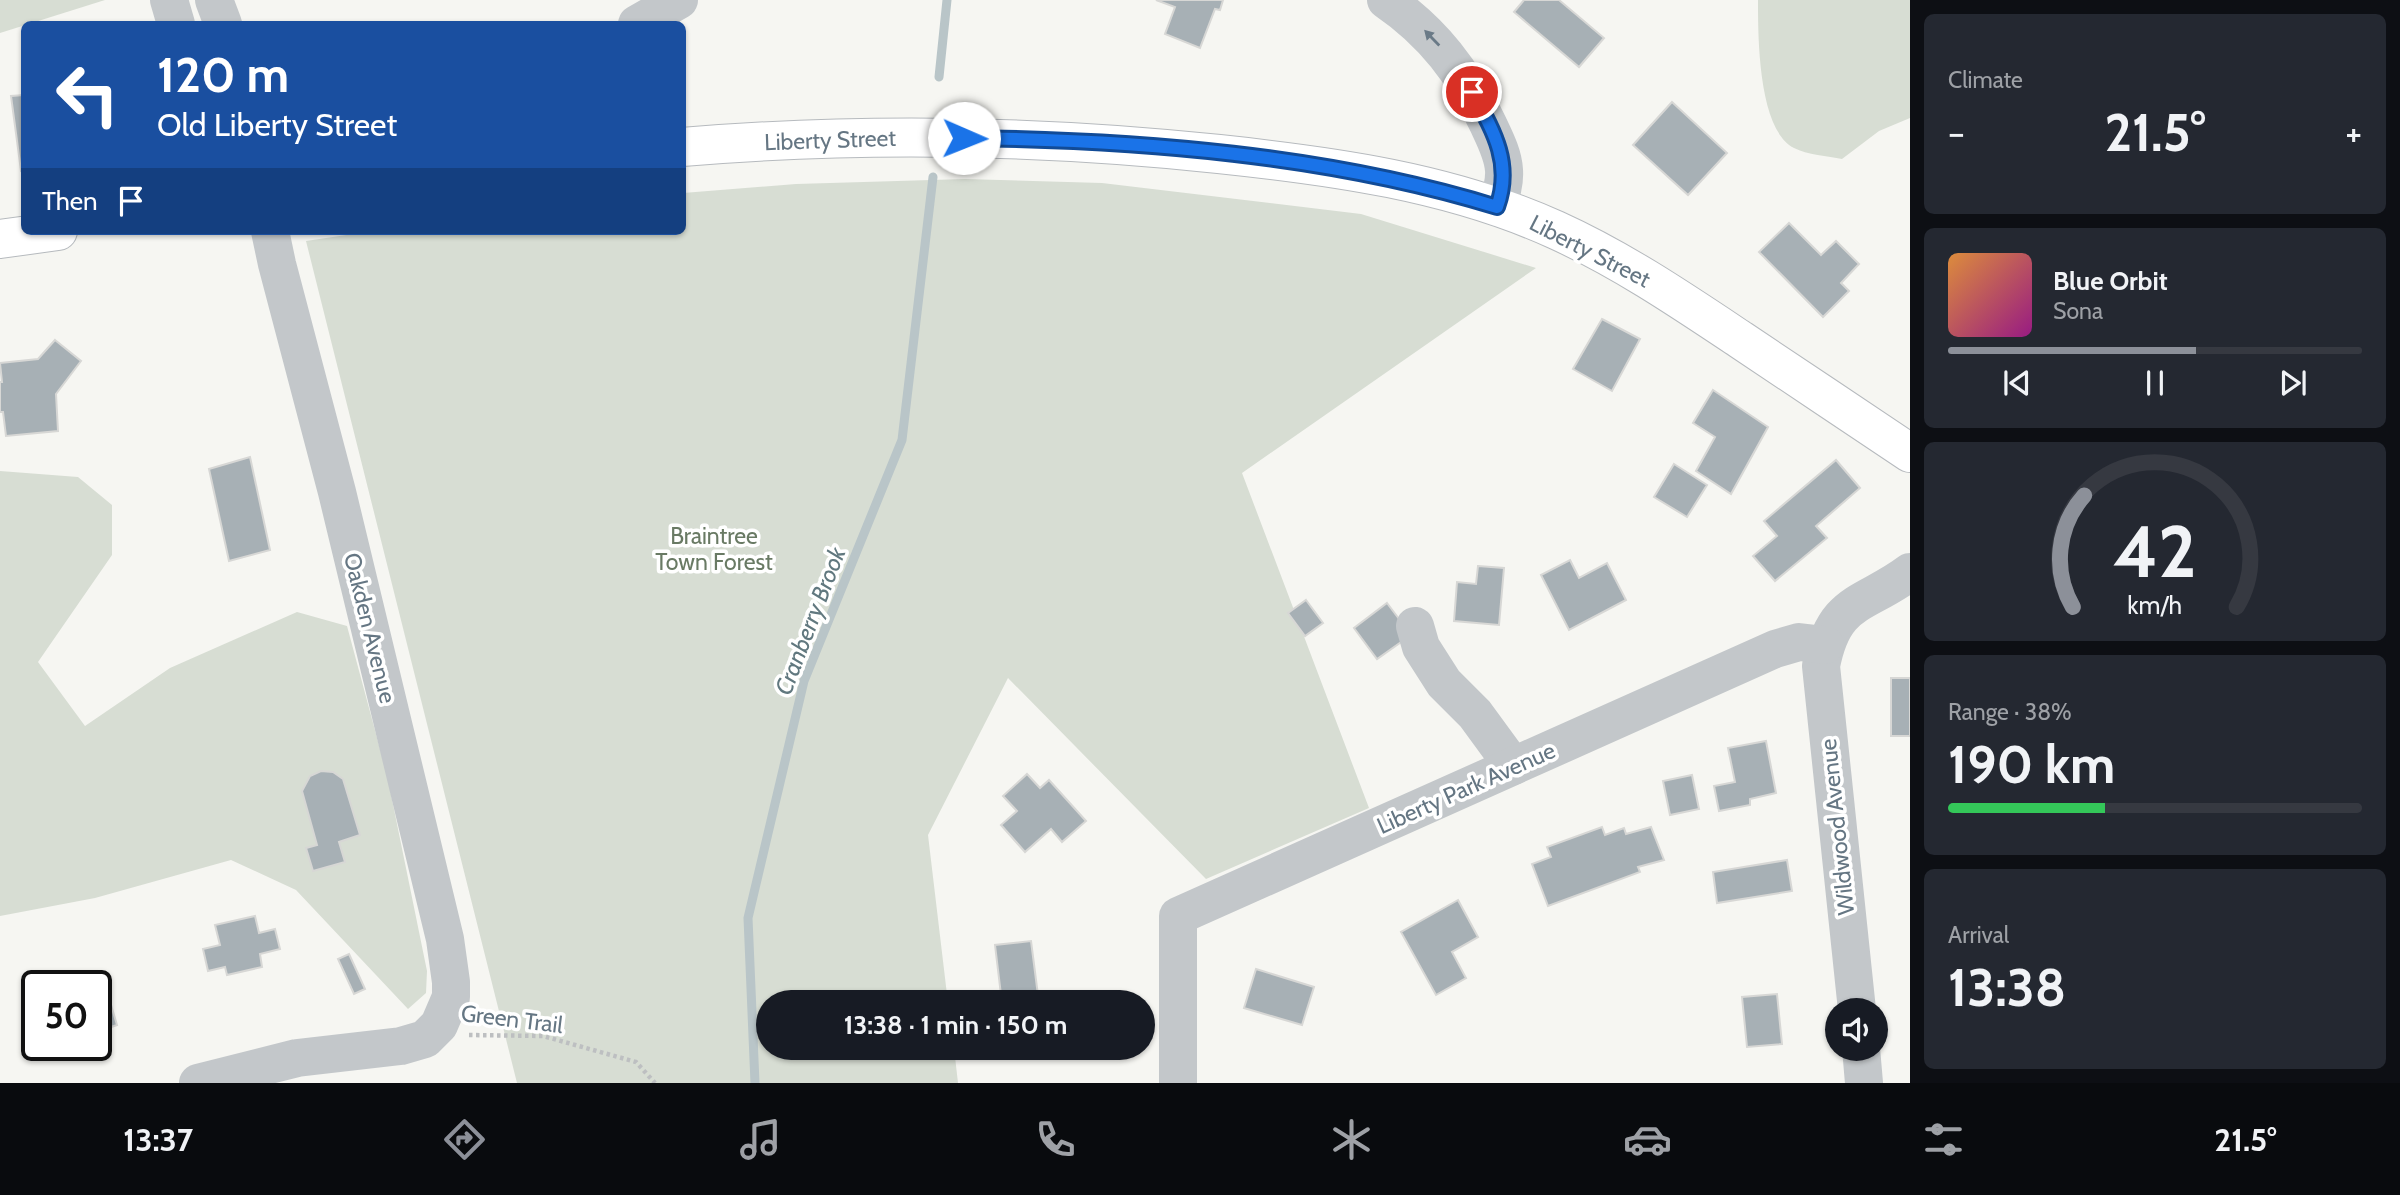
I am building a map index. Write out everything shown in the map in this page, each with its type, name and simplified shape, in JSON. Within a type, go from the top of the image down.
[{"type":"main road","name":"Liberty Street","points":[[686,147],[878,137],[1103,143],[1327,167],[1395,180],[1497,207],[1583,243],[1662,287],[1910,453]]},
{"type":"main road","points":[[0,239],[29,235]]},
{"type":"street","points":[[169,0],[175,21]]},
{"type":"street","points":[[214,0],[222,21]]},
{"type":"street","points":[[641,21],[679,0]]},
{"type":"street","points":[[1386,0],[1428,34],[1447,54],[1479,106],[1496,140],[1504,168],[1504,182],[1497,207]]},
{"type":"street","name":"Oakden Avenue","points":[[271,235],[337,492],[445,939],[451,997],[439,1025]]},
{"type":"street","points":[[1825,645],[1837,623],[1854,605],[1903,578]]},
{"type":"street","points":[[1415,626],[1421,648],[1444,683],[1475,713],[1513,766]]},
{"type":"street","name":"Liberty Park Avenue","points":[[1178,1083],[1178,916],[1775,649],[1798,642],[1825,645]]},
{"type":"street","name":"Wildwood Avenue","points":[[1825,645],[1821,680],[1856,998]]},
{"type":"street","points":[[198,1083],[297,1058],[413,1043],[434,1033],[439,1025]]},
{"type":"street","points":[[1862,1061],[1864,1083]]},
{"type":"path","name":"Green Trail","points":[[439,1025],[476,1037],[543,1036],[636,1062],[654,1083]]},
{"type":"green space","points":[[0,0],[105,0],[38,21],[21,21],[21,26],[0,33]]},
{"type":"green space","points":[[1758,0],[1910,0],[1910,118],[1879,131],[1842,159],[1794,148],[1782,138],[1767,103],[1760,58]]},
{"type":"green space","name":"Braintree Town Forest","points":[[965,179],[1102,183],[1361,214],[1536,268],[1242,473],[1369,808],[1206,879],[1008,678],[928,835],[946,990],[756,990],[756,1060],[955,1060],[958,1083],[517,1083],[306,241],[346,235],[686,235],[686,193],[796,184]]},
{"type":"green space","points":[[0,471],[78,477],[112,505],[112,555],[38,662],[85,726],[170,668],[297,612],[347,626],[387,775],[427,971],[426,993],[408,1009],[296,890],[231,860],[95,898],[0,916]]},
{"type":"building","points":[[1156,0],[1223,0],[1220,10],[1215,9],[1200,48],[1165,34],[1175,7]]},
{"type":"building","points":[[1524,0],[1559,0],[1604,38],[1579,67],[1514,12]]},
{"type":"building","points":[[21,95],[21,171],[11,96]]},
{"type":"building","points":[[1672,102],[1727,153],[1688,195],[1633,145]]},
{"type":"building","points":[[1789,223],[1821,255],[1836,241],[1859,264],[1841,283],[1849,291],[1823,317],[1759,252]]},
{"type":"building","points":[[1602,319],[1640,339],[1612,391],[1573,369]]},
{"type":"building","points":[[55,340],[81,361],[56,394],[58,431],[6,436],[3,412],[0,412],[0,363],[38,359]]},
{"type":"building","points":[[1713,390],[1768,427],[1731,494],[1696,471],[1715,437],[1693,423]]},
{"type":"building","points":[[250,457],[270,550],[229,561],[209,469]]},
{"type":"building","points":[[1836,460],[1860,488],[1816,526],[1827,538],[1775,581],[1753,556],[1777,536],[1764,521]]},
{"type":"building","points":[[1674,464],[1707,485],[1687,517],[1654,497]]},
{"type":"building","points":[[1570,560],[1579,578],[1607,563],[1626,600],[1569,630],[1541,575]]},
{"type":"building","points":[[1478,566],[1504,568],[1499,625],[1454,621],[1457,582],[1476,584]]},
{"type":"building","points":[[1306,600],[1323,623],[1305,636],[1288,613]]},
{"type":"building","points":[[1387,603],[1411,635],[1377,659],[1354,628]]},
{"type":"building","points":[[1891,678],[1910,678],[1910,736],[1891,736]]},
{"type":"building","points":[[1766,741],[1776,793],[1750,799],[1750,805],[1719,811],[1714,786],[1735,782],[1728,748]]},
{"type":"building","points":[[321,771],[333,772],[343,779],[360,835],[339,842],[345,862],[313,871],[306,848],[317,845],[302,791],[310,776]]},
{"type":"building","points":[[1027,774],[1040,788],[1049,780],[1086,821],[1062,842],[1051,829],[1025,852],[1001,825],[1017,811],[1003,796]]},
{"type":"building","points":[[1692,775],[1699,809],[1670,815],[1663,781]]},
{"type":"building","points":[[1602,827],[1605,835],[1624,828],[1626,834],[1651,827],[1664,860],[1638,867],[1640,872],[1548,906],[1532,864],[1551,857],[1547,847]]},
{"type":"building","points":[[1787,860],[1792,891],[1717,903],[1713,872]]},
{"type":"building","points":[[1458,900],[1478,937],[1452,952],[1466,978],[1436,995],[1401,932]]},
{"type":"building","points":[[255,916],[259,933],[275,929],[280,949],[260,954],[262,967],[227,975],[225,967],[208,971],[203,949],[220,945],[215,925]]},
{"type":"building","points":[[1031,941],[1037,990],[1000,990],[995,945]]},
{"type":"building","points":[[349,954],[365,989],[354,994],[338,959]]},
{"type":"building","points":[[1256,969],[1314,987],[1302,1025],[1244,1008]]},
{"type":"building","points":[[1777,994],[1782,1044],[1747,1047],[1742,997]]},
{"type":"building","points":[[112,1008],[117,1025],[112,1027]]},
{"type":"waterway","name":"Cranberry Brook","points":[[939,77],[947,0]]},
{"type":"waterway","name":"Cranberry Brook","points":[[755,1083],[748,918],[804,681],[902,440],[933,177]]},
{"type":"route","points":[[964,138],[1115,144],[1293,162],[1395,180],[1497,207],[1504,182],[1502,155],[1472,92]]}]
